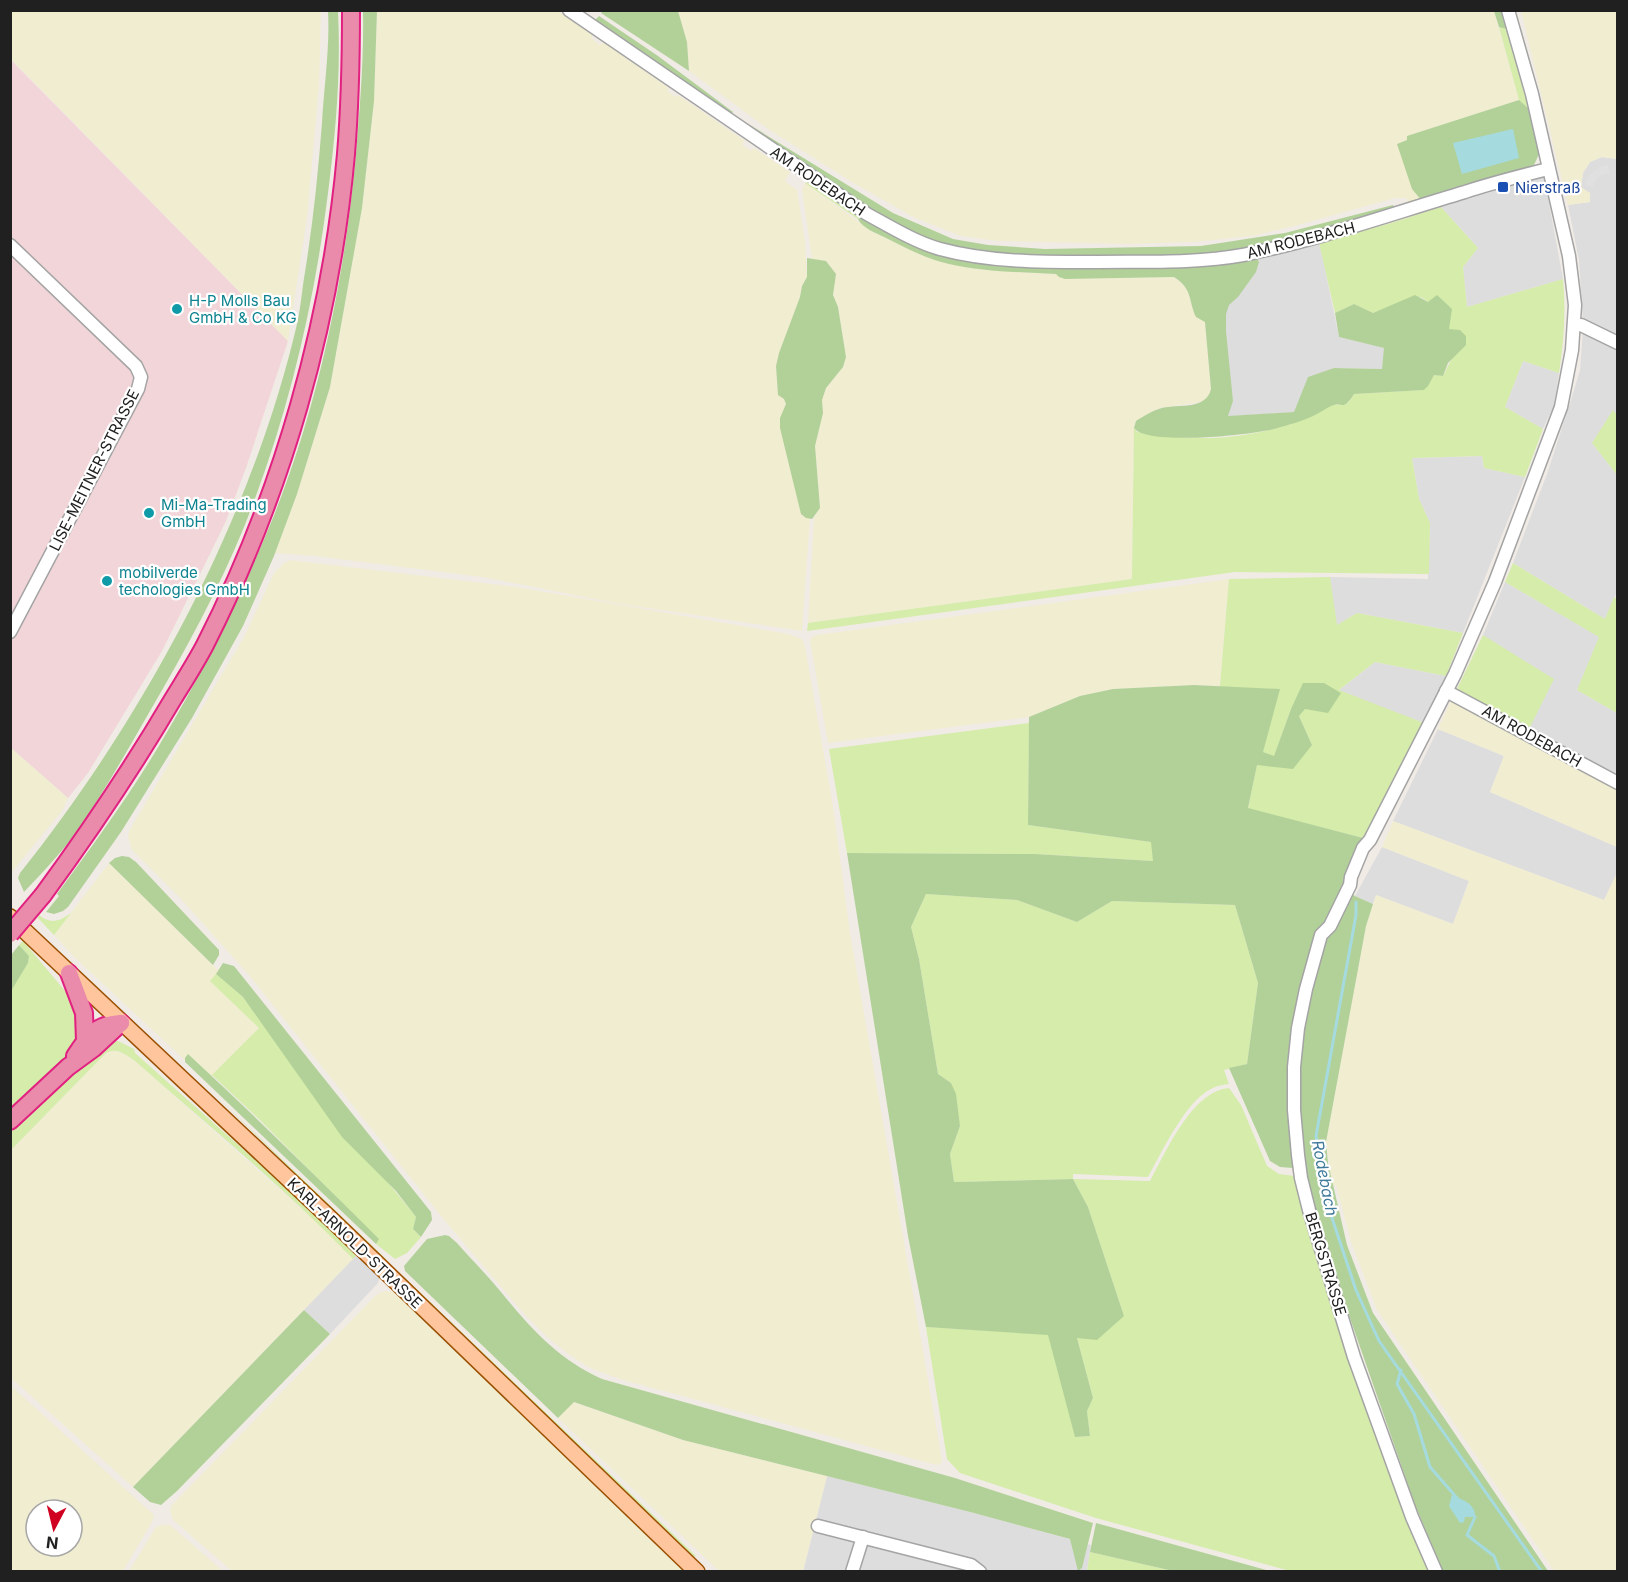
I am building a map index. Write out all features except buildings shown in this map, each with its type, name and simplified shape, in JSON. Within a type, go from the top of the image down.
[{"type":"highway","points":[[10,934],[43,895],[110,801],[146,746],[204,647],[252,540],[273,484],[299,401],[319,324],[335,239],[346,155],[351,78],[351,10]]},
{"type":"highway","points":[[69,973],[84,1013],[85,1041]]},
{"type":"highway","points":[[68,1067],[85,1041],[100,1026],[121,1023]]},
{"type":"highway","points":[[10,1121],[68,1067],[94,1048],[121,1023]]},
{"type":"main road","name":"KARL-ARNOLD-STRASSE","points":[[10,917],[333,1221],[697,1572]]},
{"type":"street","name":"AM RODEBACH","points":[[569,10],[867,214],[938,249],[958,253],[1024,261],[1061,262],[1178,261],[1241,255],[1310,239],[1548,169]]},
{"type":"street","points":[[1446,691],[1495,582],[1561,407],[1572,350],[1575,305],[1569,256],[1532,94],[1508,10]]},
{"type":"street","name":"LISE-MEITNER-STRASSE","points":[[10,245],[135,366],[141,376],[138,389],[10,632]]},
{"type":"street","points":[[1574,325],[1581,325],[1617,342]]},
{"type":"street","name":"AM RODEBACH","points":[[1446,691],[1617,783]]},
{"type":"street","name":"BERGSTRASSE","points":[[1436,1572],[1412,1517],[1354,1357],[1309,1210],[1298,1155],[1294,1067],[1298,1028],[1321,935],[1330,926],[1350,885],[1363,848],[1371,840],[1446,691]]},
{"type":"street","points":[[818,1526],[970,1565],[980,1572]]},
{"type":"street","points":[[852,1572],[863,1537]]},
{"type":"shaded area","points":[[10,11],[321,11],[319,86],[307,218],[288,341],[11,59]]},
{"type":"shaded area","points":[[377,11],[558,11],[593,35],[591,38],[600,45],[603,42],[669,88],[667,91],[676,97],[678,95],[745,141],[742,144],[751,151],[754,148],[790,172],[785,181],[797,190],[805,241],[807,277],[776,366],[778,395],[784,399],[786,404],[784,411],[806,518],[810,518],[802,631],[620,604],[482,577],[275,553],[297,494],[330,387],[362,208],[374,101]]},
{"type":"shaded area","points":[[678,11],[1494,11],[1519,100],[1408,136],[1422,201],[1409,204],[1406,198],[1395,198],[1252,236],[1193,242],[1126,244],[998,241],[961,236],[915,218],[855,184],[768,129],[689,71],[687,42]]},
{"type":"shaded area","points":[[1521,11],[1617,11],[1617,159],[1602,157],[1590,162],[1583,173],[1581,187],[1590,193],[1590,202],[1568,205]]},
{"type":"shaded area","points":[[10,59],[288,341],[226,521],[162,651],[88,773],[68,798],[11,748]]},
{"type":"shaded area","points":[[1602,157],[1617,159],[1617,340],[1583,323],[1579,260],[1568,205],[1590,202],[1581,187],[1583,173],[1590,162]]},
{"type":"shaded area","points":[[1608,165],[1610,173],[1596,179],[1593,187],[1585,185],[1589,175],[1602,166]]},
{"type":"shaded area","points":[[1544,176],[1563,279],[1467,307],[1463,267],[1478,248],[1441,207]]},
{"type":"shaded area","points":[[805,183],[873,232],[922,255],[1018,272],[1056,274],[1065,279],[1174,277],[1187,288],[1194,313],[1205,322],[1211,389],[1209,397],[1202,402],[1160,408],[1136,421],[1134,428],[1132,579],[808,623],[814,517],[820,508],[815,446],[826,388],[843,367],[846,357],[838,307],[833,295],[836,274],[826,261],[812,259],[802,190]]},
{"type":"shaded area","points":[[1319,240],[1339,337],[1385,348],[1382,369],[1334,368],[1295,412],[1220,417],[1218,303],[1229,293],[1242,291],[1239,259]]},
{"type":"shaded area","points":[[1583,329],[1617,347],[1617,415],[1613,411],[1592,443],[1617,475],[1617,595],[1605,619],[1513,563],[1547,474],[1580,370]]},
{"type":"shaded area","points":[[1523,361],[1559,373],[1554,405],[1543,429],[1505,407]]},
{"type":"shaded area","points":[[1482,456],[1484,468],[1525,477],[1463,633],[1357,613],[1336,626],[1330,577],[1428,579],[1430,523],[1419,499],[1412,458]]},
{"type":"shaded area","points":[[290,560],[517,587],[788,634],[802,639],[833,806],[850,933],[941,1463],[932,1464],[623,1380],[590,1368],[571,1356],[525,1315],[445,1221],[248,974],[181,899],[132,850],[128,837],[129,831],[244,637],[274,573]]},
{"type":"shaded area","points":[[1229,579],[1220,686],[1113,689],[1080,696],[1029,717],[828,743],[810,641],[812,637]]},
{"type":"shaded area","points":[[1505,582],[1600,637],[1577,690],[1617,713],[1617,779],[1528,731],[1483,635]]},
{"type":"shaded area","points":[[1375,662],[1446,676],[1424,723],[1338,691]]},
{"type":"shaded area","points":[[1453,697],[1617,785],[1617,847],[1490,792],[1504,756],[1438,729]]},
{"type":"shaded area","points":[[1438,729],[1504,756],[1490,792],[1617,847],[1617,873],[1604,900],[1393,821]]},
{"type":"shaded area","points":[[11,748],[68,798],[62,811],[11,873]]},
{"type":"shaded area","points":[[1393,821],[1604,900],[1617,873],[1617,1571],[1554,1571],[1377,1310],[1351,1242],[1336,1185],[1333,1186],[1326,1142],[1366,926],[1376,895],[1453,924],[1469,881],[1382,847]]},
{"type":"shaded area","points":[[1382,847],[1469,881],[1453,924],[1376,895],[1373,904],[1355,896]]},
{"type":"shaded area","points":[[109,863],[225,977],[259,1028],[207,1081],[73,956],[54,935]]},
{"type":"shaded area","points":[[112,1050],[123,1053],[135,1061],[322,1227],[353,1259],[133,1487],[11,1378],[11,1150],[106,1053]]},
{"type":"shaded area","points":[[358,1253],[380,1277],[378,1283],[330,1334],[304,1310]]},
{"type":"shaded area","points":[[389,1291],[395,1292],[685,1571],[232,1571],[173,1520],[171,1506],[375,1296]]},
{"type":"shaded area","points":[[10,1385],[154,1515],[123,1571],[11,1571]]},
{"type":"shaded area","points":[[573,1402],[683,1440],[827,1476],[803,1571],[719,1571],[558,1418]]},
{"type":"shaded area","points":[[827,1476],[1091,1545],[1087,1571],[803,1572]]},
{"type":"shaded area","points":[[170,1525],[223,1571],[129,1571],[156,1527]]},
{"type":"green space","points":[[604,10],[678,11],[687,42],[689,71],[601,13]]},
{"type":"green space","points":[[328,11],[338,11],[338,79],[333,147],[322,236],[297,363],[259,487],[234,551],[212,598],[124,756],[78,830],[24,892],[18,878],[20,873],[66,813],[150,682],[188,613],[222,542],[252,470],[277,397],[300,311],[319,161],[328,53]]},
{"type":"green space","points":[[363,11],[377,11],[374,101],[362,208],[330,387],[297,494],[274,556],[243,626],[192,718],[121,832],[68,907],[54,914],[46,912],[136,782],[192,688],[250,572],[291,470],[318,381],[345,245],[359,118]]},
{"type":"green space","points":[[1494,11],[1502,11],[1507,29],[1499,27]]},
{"type":"green space","points":[[1513,11],[1516,11],[1539,93],[1554,164],[1552,165]]},
{"type":"green space","points":[[599,16],[658,56],[733,112],[729,116],[594,21]]},
{"type":"green space","points":[[1499,27],[1507,29],[1528,108],[1519,100]]},
{"type":"green space","points":[[1519,100],[1528,108],[1539,154],[1534,165],[1422,201],[1412,189],[1397,144],[1407,140],[1407,136]]},
{"type":"green space","points":[[750,125],[893,213],[953,239],[988,245],[1045,249],[1201,246],[1285,233],[1393,205],[1395,208],[1255,246],[1208,253],[1106,257],[979,251],[930,239],[882,217],[814,174],[748,128]]},
{"type":"green space","points":[[811,182],[861,217],[858,219],[805,183]]},
{"type":"green space","points":[[1441,207],[1478,248],[1463,267],[1467,307],[1563,279],[1564,326],[1559,373],[1523,361],[1505,407],[1543,429],[1525,477],[1484,468],[1482,456],[1412,458],[1419,499],[1430,523],[1429,574],[1235,572],[807,631],[808,623],[1132,579],[1134,428],[1137,432],[1186,438],[1238,436],[1298,422],[1332,405],[1345,404],[1354,394],[1423,390],[1434,375],[1443,376],[1452,358],[1449,329],[1428,302],[1421,297],[1372,313],[1354,304],[1335,313],[1319,243]]},
{"type":"green space","points":[[862,217],[987,262],[1256,256],[1259,262],[1256,272],[1238,297],[1229,305],[1226,314],[1233,401],[1228,416],[1294,412],[1308,377],[1334,368],[1382,369],[1384,348],[1339,337],[1335,313],[1354,304],[1373,313],[1415,295],[1428,302],[1437,295],[1452,309],[1449,329],[1460,330],[1466,336],[1466,345],[1448,363],[1443,376],[1434,375],[1424,390],[1354,394],[1344,405],[1334,405],[1301,421],[1274,429],[1200,438],[1158,437],[1134,428],[1136,421],[1159,409],[1198,403],[1208,396],[1211,389],[1205,322],[1196,317],[1187,290],[1180,281],[1174,277],[1065,279],[1056,274],[962,267],[924,256],[873,232],[860,222],[858,219]]},
{"type":"green space","points":[[807,258],[826,261],[836,274],[833,295],[838,307],[846,357],[843,367],[826,388],[822,400],[823,413],[815,446],[820,508],[812,519],[801,514],[780,428],[780,418],[786,404],[784,399],[778,395],[776,366],[807,277]]},
{"type":"green space","points":[[1613,410],[1617,415],[1617,475],[1592,443]]},
{"type":"green space","points":[[1513,563],[1605,619],[1614,597],[1617,599],[1617,713],[1577,690],[1599,637],[1505,582]]},
{"type":"green space","points":[[1330,577],[1337,625],[1357,613],[1463,633],[1446,676],[1375,662],[1339,690],[1424,723],[1363,838],[1248,809],[1257,764],[1312,745],[1299,716],[1304,709],[1341,693],[1291,709],[1274,757],[1263,752],[1220,686],[1229,579]]},
{"type":"green space","points":[[1483,635],[1554,679],[1528,731],[1456,691]]},
{"type":"green space","points":[[1303,683],[1324,683],[1341,693],[1328,713],[1305,709],[1299,716],[1312,745],[1293,769],[1257,765],[1248,808],[1363,838],[1342,887],[1373,904],[1366,926],[1326,1142],[1328,1163],[1347,1245],[1373,1313],[1548,1571],[1443,1571],[1415,1505],[1319,1229],[1308,1188],[1306,1169],[1280,1167],[1270,1161],[1229,1068],[1247,1064],[1258,983],[1235,905],[1112,901],[1077,922],[1017,900],[926,894],[911,927],[919,959],[938,1074],[951,1083],[956,1094],[960,1126],[950,1154],[954,1182],[1073,1179],[1088,1207],[1124,1316],[1097,1340],[1077,1338],[1093,1398],[1087,1411],[1090,1436],[1075,1437],[1048,1335],[926,1327],[908,1236],[847,853],[1035,854],[1153,861],[1151,842],[1028,825],[1029,717],[1080,696],[1113,689],[1194,685],[1280,689],[1263,752],[1274,756]]},
{"type":"green space","points":[[1029,723],[1028,825],[1152,842],[1154,861],[1035,854],[847,853],[829,749]]},
{"type":"green space","points":[[122,856],[129,857],[136,862],[219,950],[219,955],[213,965],[109,863]]},
{"type":"green space","points":[[926,894],[1017,900],[1077,922],[1112,901],[1235,905],[1258,983],[1247,1064],[1224,1070],[1229,1084],[1220,1085],[1205,1093],[1185,1113],[1148,1177],[1073,1174],[1073,1179],[954,1182],[950,1154],[960,1126],[951,1083],[938,1074],[919,959],[911,927]]},
{"type":"green space","points":[[71,913],[54,935],[38,918],[39,915],[55,921]]},
{"type":"green space","points":[[23,941],[71,998],[82,1026],[70,1056],[10,1111],[10,991],[28,963],[29,956],[19,945]]},
{"type":"green space","points":[[19,945],[29,956],[28,963],[11,991],[11,955]]},
{"type":"green space","points":[[223,963],[234,966],[431,1212],[432,1220],[421,1237],[413,1229],[416,1217],[396,1191],[342,1137],[243,997],[216,974]]},
{"type":"green space","points":[[216,974],[243,997],[294,1067],[416,1217],[413,1229],[421,1237],[407,1253],[395,1259],[376,1244],[378,1239],[212,1075],[259,1028],[210,981]]},
{"type":"green space","points":[[109,1041],[118,1041],[134,1049],[135,1053],[280,1182],[284,1183],[358,1253],[353,1259],[301,1207],[135,1061],[121,1052],[106,1053],[11,1150],[11,1132],[90,1056]]},
{"type":"green space","points":[[188,1054],[379,1239],[376,1244],[185,1062]]},
{"type":"green space","points":[[1229,1088],[1241,1105],[1267,1166],[1279,1174],[1295,1176],[1331,1304],[1431,1571],[1290,1571],[1096,1518],[960,1473],[947,1459],[926,1327],[1049,1334],[1076,1437],[1090,1436],[1087,1411],[1093,1398],[1077,1338],[1124,1316],[1088,1207],[1073,1179],[1150,1181],[1172,1140],[1192,1111],[1203,1100],[1216,1092]]},
{"type":"green space","points":[[211,1091],[387,1260],[385,1261]]},
{"type":"green space","points":[[445,1235],[457,1243],[546,1342],[572,1362],[602,1379],[955,1478],[1093,1523],[1082,1568],[1078,1571],[1070,1539],[683,1440],[574,1402],[558,1418],[405,1271],[404,1266],[427,1239]]},
{"type":"green space","points":[[405,1278],[696,1556],[692,1557],[404,1281]]},
{"type":"green space","points":[[304,1310],[330,1334],[177,1491],[161,1505],[150,1502],[133,1487]]},
{"type":"green space","points":[[1096,1523],[1270,1571],[1173,1571],[1090,1552]]},
{"type":"green space","points":[[1090,1552],[1173,1571],[1087,1571]]},
{"type":"water","points":[[1513,129],[1519,158],[1462,174],[1453,143]]},
{"type":"water","points":[[1452,1495],[1471,1506],[1475,1517],[1465,1517],[1464,1522],[1460,1523],[1449,1506]]},
{"type":"waterway","name":"Rodebach","points":[[1356,902],[1356,915],[1316,1136],[1330,1212],[1356,1290],[1379,1341],[1542,1572]]},
{"type":"waterway","name":"Rodebach","points":[[1401,1370],[1397,1384],[1414,1414],[1430,1467],[1457,1498]]},
{"type":"waterway","name":"Rodebach","points":[[1474,1516],[1467,1535],[1494,1556],[1500,1572]]},
{"type":"place","name":"Nierstraß","points":[[1503,187]]},
{"type":"place","name":"H-P Molls Bau GmbH & Co KG","points":[[177,309]]},
{"type":"place","name":"Mi-Ma-Trading GmbH","points":[[149,513]]},
{"type":"place","name":"mobilverde techologies GmbH","points":[[107,581]]}]
